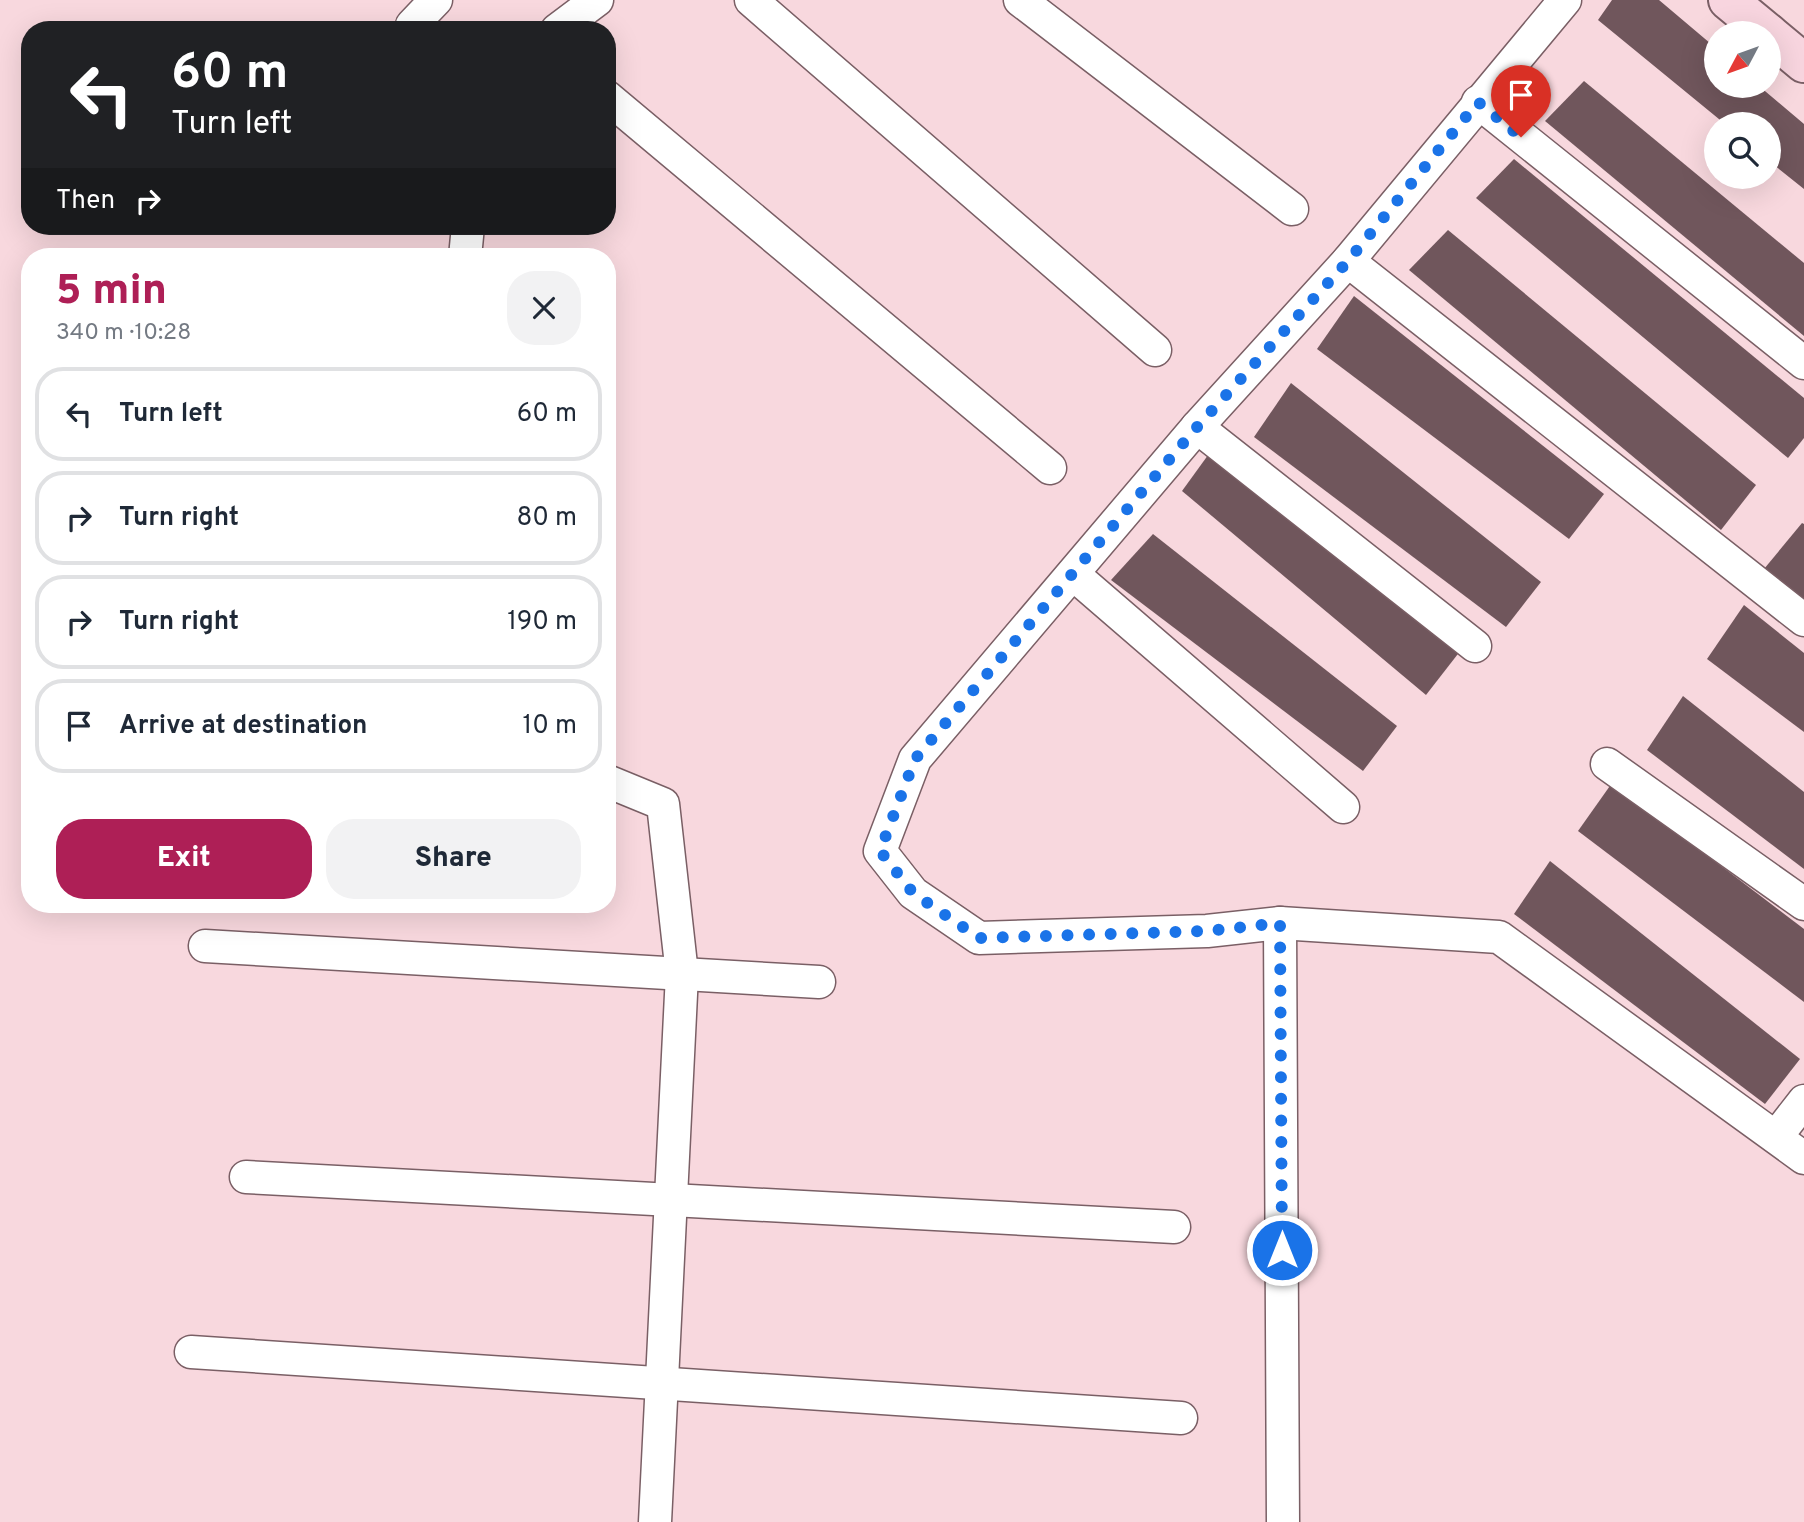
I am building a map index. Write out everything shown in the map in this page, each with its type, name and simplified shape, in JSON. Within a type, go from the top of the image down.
[{"type":"street","points":[[416,21],[436,0]]},
{"type":"street","points":[[569,21],[597,0]]},
{"type":"street","points":[[751,0],[1155,350]]},
{"type":"street","points":[[1020,0],[1292,209]]},
{"type":"street","points":[[1565,0],[1348,261],[1197,427],[915,759],[880,851],[913,893],[979,938],[1207,931],[1280,923],[1499,937],[1804,1158]]},
{"type":"street","points":[[1728,0],[1753,21]]},
{"type":"street","points":[[1782,45],[1804,63]]},
{"type":"street","points":[[1478,102],[1804,363]]},
{"type":"street","points":[[616,105],[1050,468]]},
{"type":"street","points":[[1348,261],[1804,620]]},
{"type":"street","points":[[1197,427],[1475,646]]},
{"type":"street","points":[[1073,575],[1343,807]]},
{"type":"street","points":[[1606,764],[1804,904]]},
{"type":"street","points":[[616,785],[663,804],[682,974],[655,1522]]},
{"type":"street","points":[[1280,923],[1283,1522]]},
{"type":"street","points":[[205,946],[819,982]]},
{"type":"street","points":[[1776,1138],[1804,1101]]},
{"type":"street","points":[[246,1177],[1174,1227]]},
{"type":"street","points":[[191,1352],[1181,1418]]},
{"type":"building","points":[[1612,0],[1659,0],[1704,38],[1704,98],[1773,98],[1804,124],[1804,189],[1781,171],[1781,112],[1710,112],[1598,20]]},
{"type":"building","points":[[1584,81],[1704,180],[1704,189],[1715,189],[1804,263],[1804,336],[1545,121]]},
{"type":"building","points":[[1514,159],[1804,398],[1804,438],[1788,458],[1476,198]]},
{"type":"building","points":[[1448,230],[1756,485],[1721,530],[1409,270]]},
{"type":"building","points":[[1354,296],[1604,494],[1569,539],[1317,349]]},
{"type":"building","points":[[1291,383],[1541,582],[1506,627],[1254,437]]},
{"type":"building","points":[[1211,451],[1461,650],[1426,695],[1182,491]]},
{"type":"building","points":[[1802,523],[1804,524],[1804,600],[1764,569]]},
{"type":"building","points":[[1153,534],[1397,726],[1363,771],[1111,580]]},
{"type":"building","points":[[1744,605],[1804,653],[1804,732],[1707,659]]},
{"type":"building","points":[[1683,696],[1804,792],[1804,869],[1647,750]]},
{"type":"building","points":[[1612,783],[1804,929],[1804,1002],[1578,831]]},
{"type":"building","points":[[1550,861],[1800,1059],[1765,1104],[1514,914]]},
{"type":"route","points":[[1282,1250],[1280,923],[1207,931],[979,938],[913,893],[880,851],[915,759],[1197,427],[1348,261],[1478,102],[1521,137]]}]
